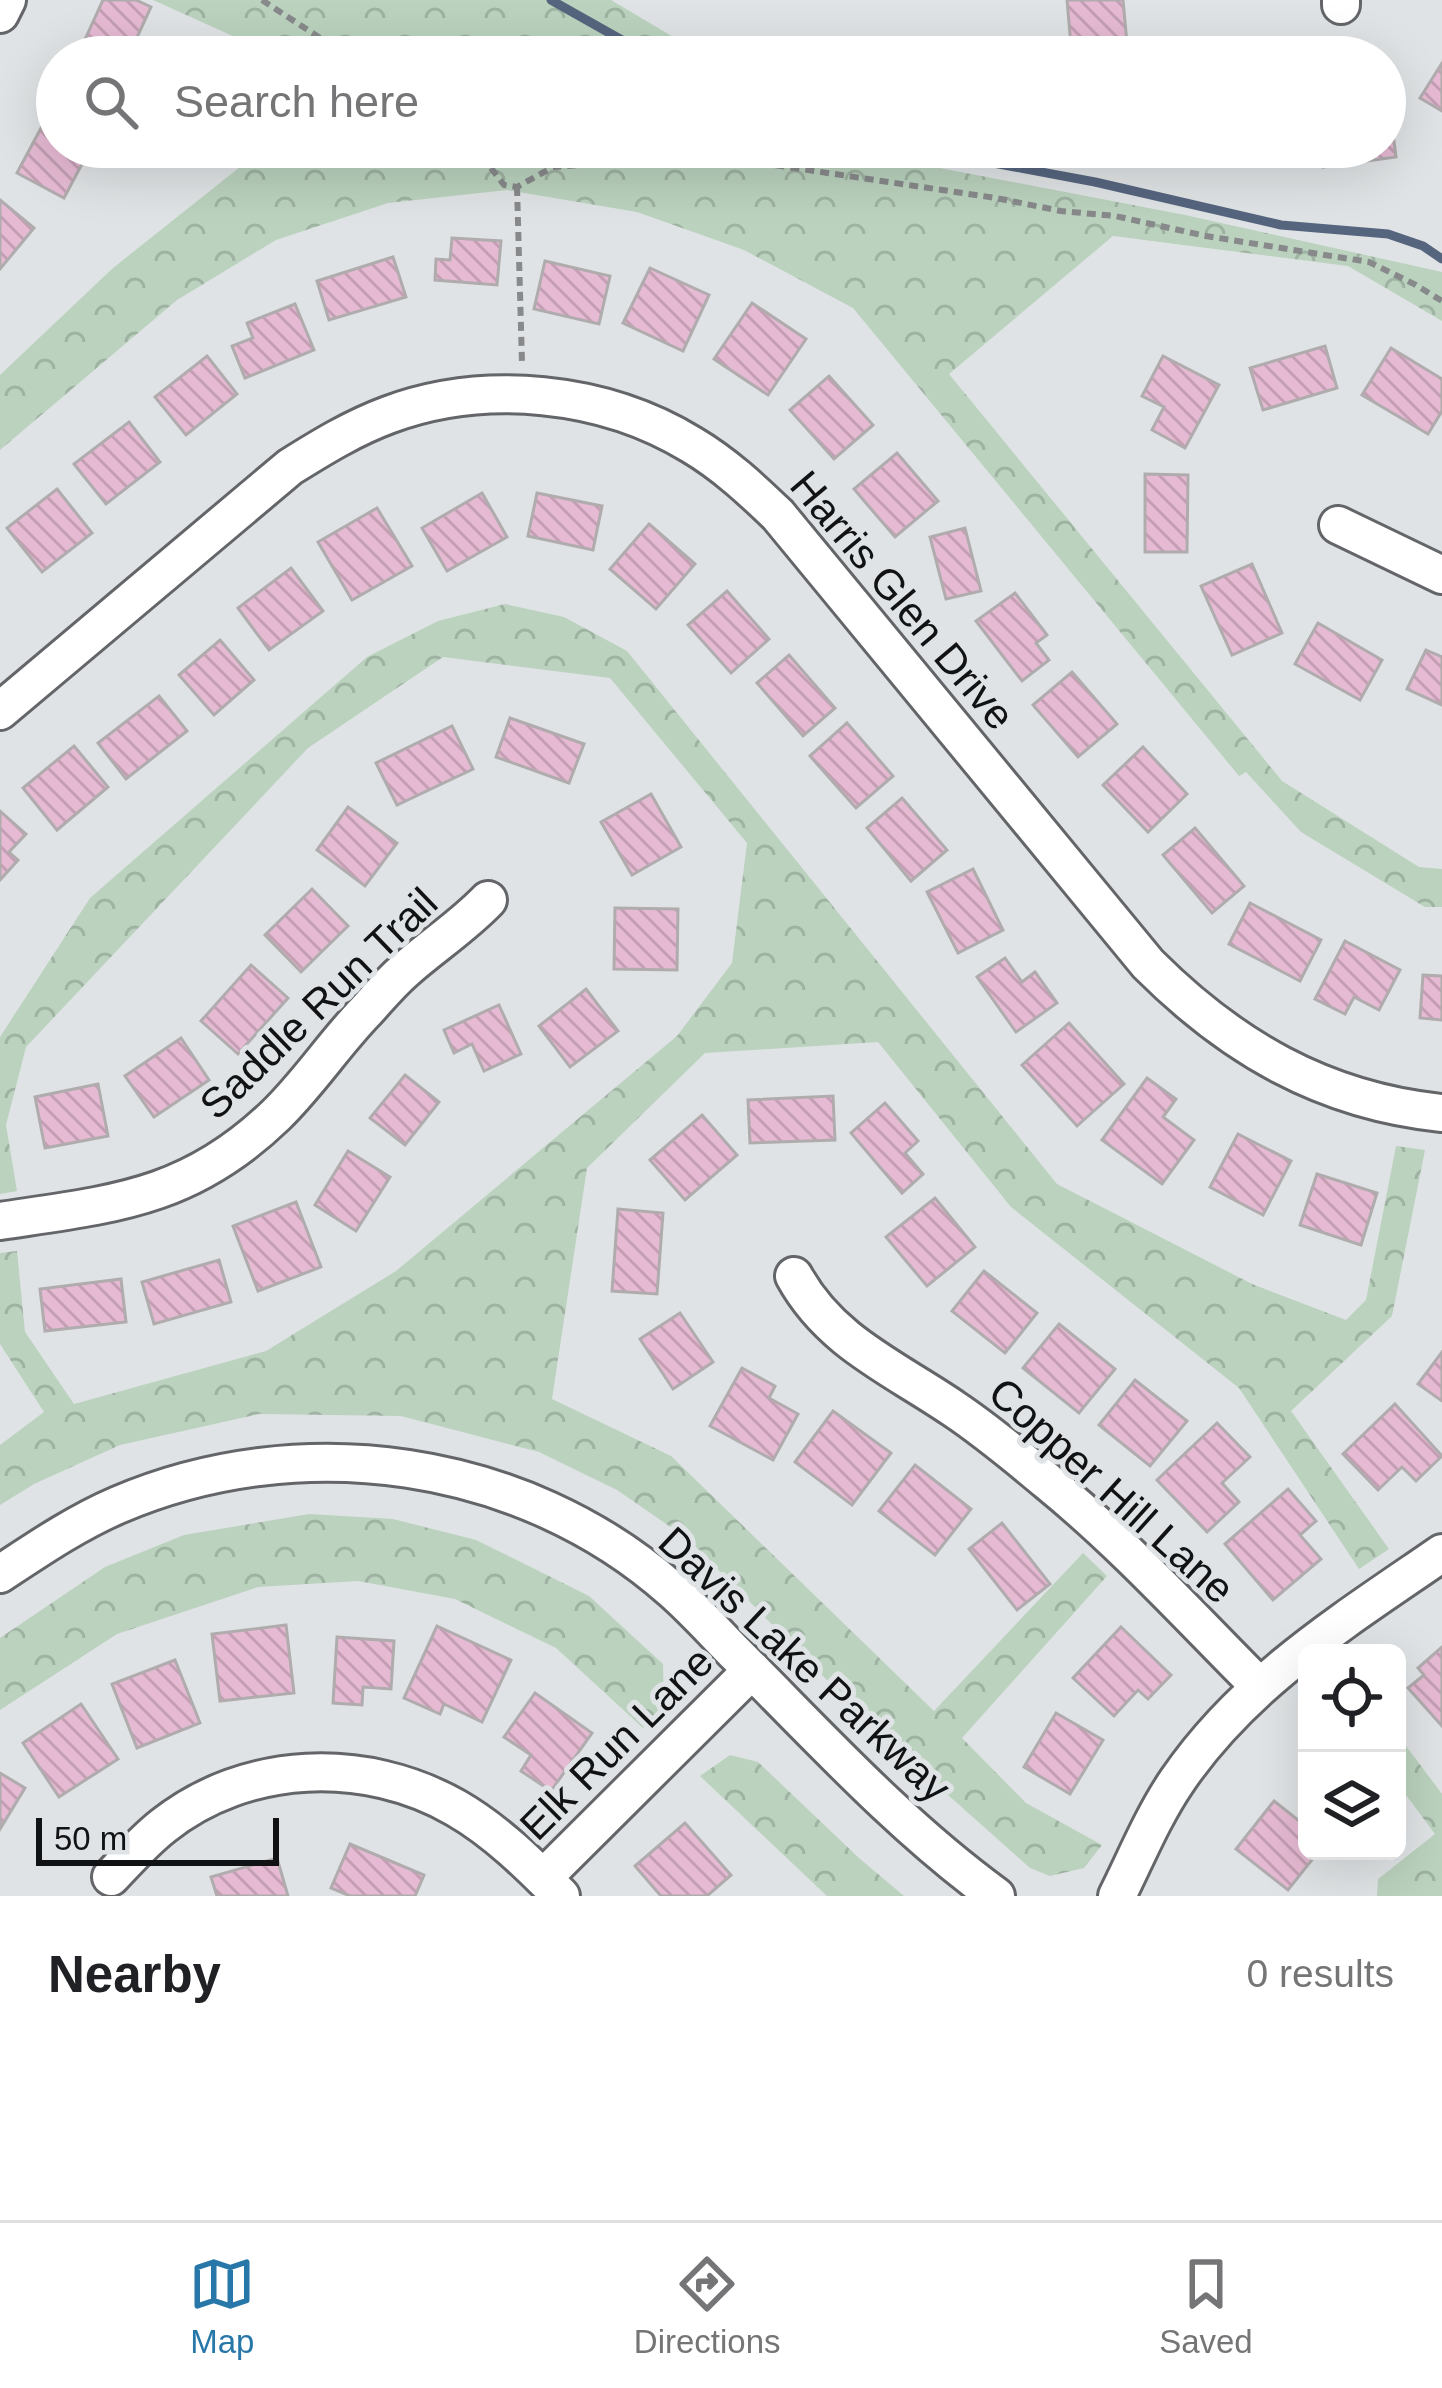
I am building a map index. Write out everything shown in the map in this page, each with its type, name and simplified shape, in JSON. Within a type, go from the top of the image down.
[{"type":"street","points":[[0,14],[7,0]]},
{"type":"street","name":"Harris Glen Drive","points":[[0,711],[290,467],[338,437],[390,414],[439,400],[490,394],[593,404],[690,443],[778,514],[1148,964],[1203,1016],[1272,1061],[1324,1085],[1370,1100],[1442,1112]]},
{"type":"street","points":[[1338,524],[1442,574]]},
{"type":"street","name":"Saddle Run Trail","points":[[0,1221],[150,1194],[195,1176],[233,1152],[278,1113],[404,971],[488,900]]},
{"type":"street","name":"Copper Hill Lane","points":[[794,1276],[824,1321],[958,1411],[1050,1483],[1129,1554],[1259,1686]]},
{"type":"street","name":"Davis Lake Parkway","points":[[0,1574],[119,1504],[184,1481],[234,1470],[302,1462],[389,1466],[490,1487],[548,1510],[603,1540],[672,1591],[869,1789],[946,1860],[996,1896]]},
{"type":"street","points":[[1117,1896],[1174,1785],[1205,1743],[1259,1686],[1442,1553]]},
{"type":"street","name":"Elk Run Lane","points":[[552,1887],[752,1670]]},
{"type":"street","points":[[111,1877],[159,1828],[219,1792],[274,1776],[331,1771],[394,1781],[428,1793],[498,1837],[552,1887]]},
{"type":"path","points":[[262,0],[317,36]]},
{"type":"path","points":[[489,168],[505,184],[517,187],[551,168]]},
{"type":"path","points":[[794,168],[1115,216],[1369,262],[1442,301]]},
{"type":"path","points":[[517,187],[523,395]]},
{"type":"green space","points":[[153,0],[611,0],[672,36],[233,36]]},
{"type":"green space","points":[[239,168],[940,168],[1185,215],[1442,272],[1442,321],[1348,266],[1113,236],[949,374],[1282,781],[1419,867],[1442,869],[1442,907],[1425,907],[1301,832],[1246,772],[1239,776],[853,308],[744,250],[637,212],[507,190],[388,203],[276,240],[177,300],[0,450],[0,375],[113,268]]},
{"type":"green space","points":[[505,604],[564,617],[627,651],[1057,1184],[1252,1284],[1346,1320],[1366,1300],[1396,1146],[1425,1150],[1392,1316],[1291,1411],[1389,1549],[1359,1569],[1239,1388],[1011,1207],[878,1042],[705,1053],[587,1168],[552,1399],[671,1456],[934,1711],[1083,1553],[1107,1576],[962,1738],[1026,1803],[1102,1845],[1084,1868],[1050,1876],[1030,1868],[883,1737],[688,1539],[617,1490],[539,1452],[401,1416],[259,1414],[120,1445],[0,1505],[0,1445],[44,1412],[0,1344],[0,1253],[17,1251],[25,1332],[74,1404],[266,1351],[396,1271],[677,1036],[732,963],[747,843],[610,678],[443,657],[308,748],[26,1047],[6,1125],[17,1191],[0,1194],[0,1037],[90,898],[367,657],[438,621]]},
{"type":"green space","points":[[309,1514],[393,1519],[476,1540],[589,1596],[663,1664],[664,1704],[643,1728],[556,1648],[455,1599],[358,1581],[258,1587],[117,1634],[0,1710],[0,1638],[105,1567],[184,1535]]},
{"type":"green space","points":[[1406,1746],[1442,1794],[1442,1896],[1377,1896],[1378,1879],[1435,1834],[1406,1795]]},
{"type":"green space","points":[[730,1755],[758,1762],[904,1896],[827,1896],[700,1776]]},
{"type":"building","points":[[103,0],[136,0],[151,7],[138,36],[87,36]]},
{"type":"building","points":[[1067,0],[1123,0],[1126,36],[1070,36]]},
{"type":"building","points":[[1442,63],[1442,111],[1420,98]]},
{"type":"building","points":[[36,137],[36,168],[80,168],[64,198],[17,173]]},
{"type":"building","points":[[0,200],[34,228],[0,269]]},
{"type":"building","points":[[452,238],[501,241],[497,285],[435,280],[436,259],[450,260]]},
{"type":"building","points":[[393,257],[406,297],[329,320],[317,281]]},
{"type":"building","points":[[545,261],[610,276],[599,324],[534,309]]},
{"type":"building","points":[[650,268],[709,295],[683,351],[623,323]]},
{"type":"building","points":[[752,303],[806,339],[768,395],[714,359]]},
{"type":"building","points":[[295,304],[314,350],[245,378],[232,346],[253,338],[247,323]]},
{"type":"building","points":[[1325,346],[1337,388],[1263,410],[1250,368]]},
{"type":"building","points":[[1391,348],[1442,379],[1442,411],[1428,434],[1362,395]]},
{"type":"building","points":[[207,356],[237,394],[186,435],[155,397]]},
{"type":"building","points":[[1163,356],[1219,385],[1185,448],[1152,430],[1164,407],[1142,396]]},
{"type":"building","points":[[829,376],[873,425],[834,459],[790,410]]},
{"type":"building","points":[[129,422],[160,462],[106,504],[74,464]]},
{"type":"building","points":[[897,453],[938,501],[895,537],[854,489]]},
{"type":"building","points":[[1145,474],[1188,475],[1187,552],[1145,552]]},
{"type":"building","points":[[57,489],[92,533],[42,572],[7,528]]},
{"type":"building","points":[[482,493],[507,537],[447,571],[422,528]]},
{"type":"building","points":[[537,493],[602,506],[593,550],[528,536]]},
{"type":"building","points":[[377,508],[412,566],[352,600],[318,542]]},
{"type":"building","points":[[649,524],[695,564],[656,609],[610,569]]},
{"type":"building","points":[[965,528],[981,591],[946,599],[930,537]]},
{"type":"building","points":[[1252,564],[1282,633],[1232,655],[1201,586]]},
{"type":"building","points":[[291,568],[323,611],[269,650],[238,608]]},
{"type":"building","points":[[727,591],[769,639],[731,673],[688,625]]},
{"type":"building","points":[[1015,593],[1047,635],[1036,643],[1049,660],[1022,681],[976,621]]},
{"type":"building","points":[[1318,623],[1382,660],[1360,700],[1295,664]]},
{"type":"building","points":[[220,640],[254,680],[214,715],[179,675]]},
{"type":"building","points":[[1426,650],[1442,657],[1442,705],[1407,689]]},
{"type":"building","points":[[789,655],[835,708],[803,736],[757,683]]},
{"type":"building","points":[[1072,672],[1117,724],[1078,757],[1033,705]]},
{"type":"building","points":[[159,696],[187,731],[126,779],[98,743]]},
{"type":"building","points":[[510,718],[584,744],[569,783],[496,757]]},
{"type":"building","points":[[847,723],[893,776],[856,808],[810,756]]},
{"type":"building","points":[[452,726],[473,769],[397,805],[376,763]]},
{"type":"building","points":[[74,746],[108,787],[57,830],[23,788]]},
{"type":"building","points":[[1143,747],[1187,794],[1148,832],[1103,785]]},
{"type":"building","points":[[651,794],[681,847],[632,875],[601,822]]},
{"type":"building","points":[[902,798],[947,850],[911,881],[867,828]]},
{"type":"building","points":[[348,807],[397,843],[365,886],[317,850]]},
{"type":"building","points":[[0,811],[26,834],[9,852],[18,860],[0,880]]},
{"type":"building","points":[[1195,828],[1244,886],[1212,913],[1163,855]]},
{"type":"building","points":[[973,869],[1003,930],[958,953],[927,892]]},
{"type":"building","points":[[312,889],[348,926],[301,972],[265,935]]},
{"type":"building","points":[[1250,903],[1321,940],[1300,981],[1229,944]]},
{"type":"building","points":[[615,908],[678,909],[677,970],[614,969]]},
{"type":"building","points":[[1345,941],[1400,970],[1379,1010],[1354,997],[1345,1014],[1315,999]]},
{"type":"building","points":[[1005,958],[1022,982],[1035,972],[1057,1003],[1016,1032],[977,977]]},
{"type":"building","points":[[251,965],[288,998],[238,1054],[201,1021]]},
{"type":"building","points":[[1423,975],[1442,976],[1442,1020],[1420,1018]]},
{"type":"building","points":[[586,989],[618,1031],[570,1067],[539,1026]]},
{"type":"building","points":[[499,1005],[521,1054],[484,1071],[472,1044],[454,1053],[444,1030]]},
{"type":"building","points":[[1069,1023],[1124,1084],[1077,1126],[1022,1065]]},
{"type":"building","points":[[181,1038],[209,1080],[154,1117],[125,1076]]},
{"type":"building","points":[[405,1075],[439,1102],[405,1145],[370,1118]]},
{"type":"building","points":[[1147,1078],[1176,1099],[1163,1117],[1194,1140],[1162,1184],[1102,1140]]},
{"type":"building","points":[[98,1084],[108,1136],[45,1148],[35,1097]]},
{"type":"building","points":[[833,1096],[835,1140],[750,1143],[748,1100]]},
{"type":"building","points":[[885,1103],[918,1141],[905,1153],[923,1174],[902,1193],[851,1133]]},
{"type":"building","points":[[702,1115],[737,1155],[685,1200],[650,1160]]},
{"type":"building","points":[[1238,1134],[1291,1161],[1263,1215],[1210,1187]]},
{"type":"building","points":[[348,1151],[390,1177],[356,1231],[315,1205]]},
{"type":"building","points":[[1317,1174],[1377,1193],[1361,1245],[1300,1225]]},
{"type":"building","points":[[935,1198],[975,1247],[927,1286],[886,1237]]},
{"type":"building","points":[[296,1202],[321,1267],[258,1291],[233,1226]]},
{"type":"building","points":[[618,1209],[663,1213],[657,1294],[612,1291]]},
{"type":"building","points":[[219,1260],[231,1302],[154,1324],[142,1282]]},
{"type":"building","points":[[984,1271],[1037,1313],[1005,1353],[952,1311]]},
{"type":"building","points":[[121,1279],[126,1322],[45,1331],[40,1289]]},
{"type":"building","points":[[680,1313],[713,1362],[673,1389],[640,1339]]},
{"type":"building","points":[[1059,1324],[1115,1369],[1079,1413],[1023,1368]]},
{"type":"building","points":[[1442,1352],[1442,1401],[1418,1384]]},
{"type":"building","points":[[742,1368],[775,1386],[769,1398],[798,1414],[773,1460],[710,1426]]},
{"type":"building","points":[[1135,1380],[1187,1421],[1150,1466],[1099,1425]]},
{"type":"building","points":[[1395,1404],[1442,1456],[1416,1481],[1402,1467],[1378,1490],[1343,1454]]},
{"type":"building","points":[[833,1411],[891,1453],[852,1505],[795,1462]]},
{"type":"building","points":[[1217,1423],[1250,1457],[1222,1483],[1239,1502],[1207,1532],[1157,1480]]},
{"type":"building","points":[[915,1465],[971,1509],[935,1555],[879,1511]]},
{"type":"building","points":[[1288,1489],[1316,1521],[1300,1535],[1321,1559],[1273,1600],[1225,1544]]},
{"type":"building","points":[[1002,1523],[1050,1584],[1017,1610],[969,1549]]},
{"type":"building","points":[[286,1625],[294,1693],[220,1701],[212,1634]]},
{"type":"building","points":[[437,1626],[511,1660],[482,1722],[444,1704],[440,1714],[404,1698]]},
{"type":"building","points":[[1121,1627],[1171,1675],[1148,1699],[1138,1690],[1114,1716],[1073,1678]]},
{"type":"building","points":[[337,1637],[394,1641],[391,1689],[363,1687],[362,1705],[333,1703]]},
{"type":"building","points":[[1442,1647],[1442,1726],[1408,1688],[1424,1675],[1418,1668]]},
{"type":"building","points":[[175,1660],[200,1723],[137,1748],[112,1684]]},
{"type":"building","points":[[535,1693],[592,1733],[551,1791],[521,1771],[531,1755],[504,1737]]},
{"type":"building","points":[[81,1704],[118,1759],[59,1797],[23,1743]]},
{"type":"building","points":[[1056,1713],[1103,1740],[1070,1794],[1024,1767]]},
{"type":"building","points":[[0,1773],[25,1788],[0,1829]]},
{"type":"building","points":[[1274,1801],[1298,1820],[1298,1860],[1312,1860],[1288,1890],[1236,1849]]},
{"type":"building","points":[[685,1823],[731,1875],[707,1896],[661,1896],[635,1866]]},
{"type":"building","points":[[350,1844],[424,1875],[415,1896],[350,1896],[331,1888]]},
{"type":"building","points":[[277,1858],[288,1896],[217,1896],[211,1877]]},
{"type":"waterway","points":[[551,0],[615,36]]},
{"type":"waterway","points":[[1020,168],[1281,225],[1388,234],[1423,246],[1442,259]]}]
